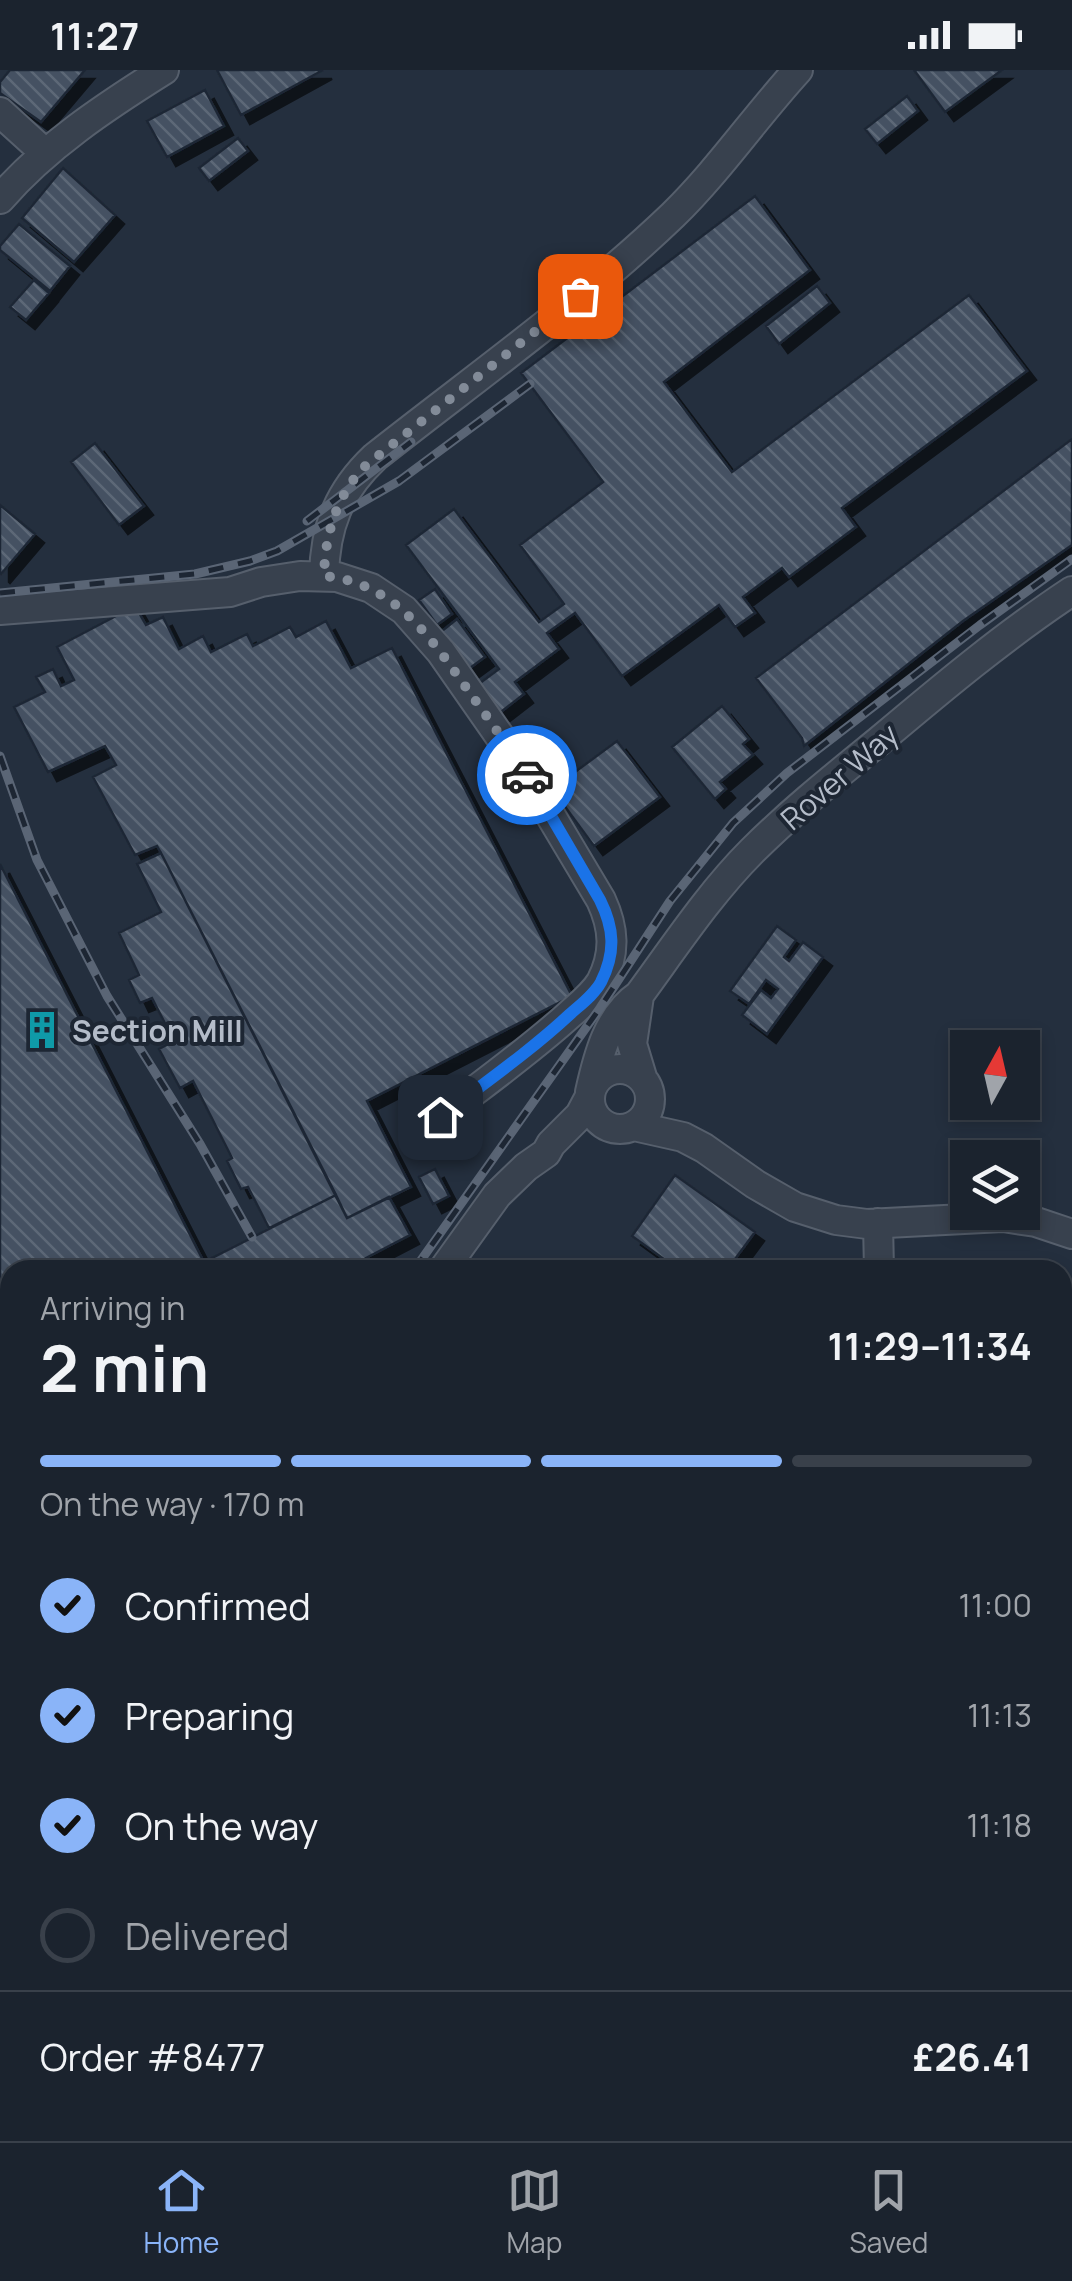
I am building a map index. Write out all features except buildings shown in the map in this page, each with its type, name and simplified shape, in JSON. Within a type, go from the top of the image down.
[{"type":"street","points":[[0,198],[46,153],[164,70]]},
{"type":"street","points":[[324,576],[333,520],[343,494],[358,474],[649,237],[710,176],[798,70]]},
{"type":"street","points":[[0,112],[46,153]]},
{"type":"street","points":[[0,610],[217,593],[261,582],[324,576],[348,579],[383,595],[404,610],[429,637],[536,789],[611,926],[608,962],[592,994],[440,1117]]},
{"type":"street","name":"Rover Way","points":[[450,1260],[513,1178],[546,1153],[580,1115],[610,1029],[752,851],[944,687],[1072,591]]},
{"type":"street","name":"Rover Way","points":[[640,995],[632,1044],[645,1081]]},
{"type":"street","points":[[704,1148],[668,1104],[626,1068],[608,1070],[594,1083],[590,1109],[600,1122],[683,1137],[795,1207],[836,1220],[878,1224],[1003,1218],[1036,1222],[1072,1234]]},
{"type":"street","points":[[626,1128],[648,1113],[650,1094],[645,1081]]},
{"type":"street","name":"Rover Way","points":[[546,1153],[560,1152],[626,1128]]},
{"type":"street","points":[[878,1224],[879,1260]]},
{"type":"railway","points":[[0,593],[195,574],[277,551],[399,481],[530,384]]},
{"type":"railway","points":[[307,521],[411,442]]},
{"type":"railway","points":[[421,1260],[600,1008],[670,901],[733,823],[787,773],[1072,559]]},
{"type":"railway","points":[[0,756],[37,860],[107,996],[200,1144],[252,1237]]},
{"type":"way so far","points":[[527,775],[429,637],[404,610],[370,588],[348,579],[324,576],[326,547],[343,494],[364,467],[580,296]]},
{"type":"place","name":"Section Mill","points":[[42,1030]]},
{"type":"route","points":[[440,1117],[580,1005],[598,987],[608,962],[612,941],[609,919],[527,775]]}]
